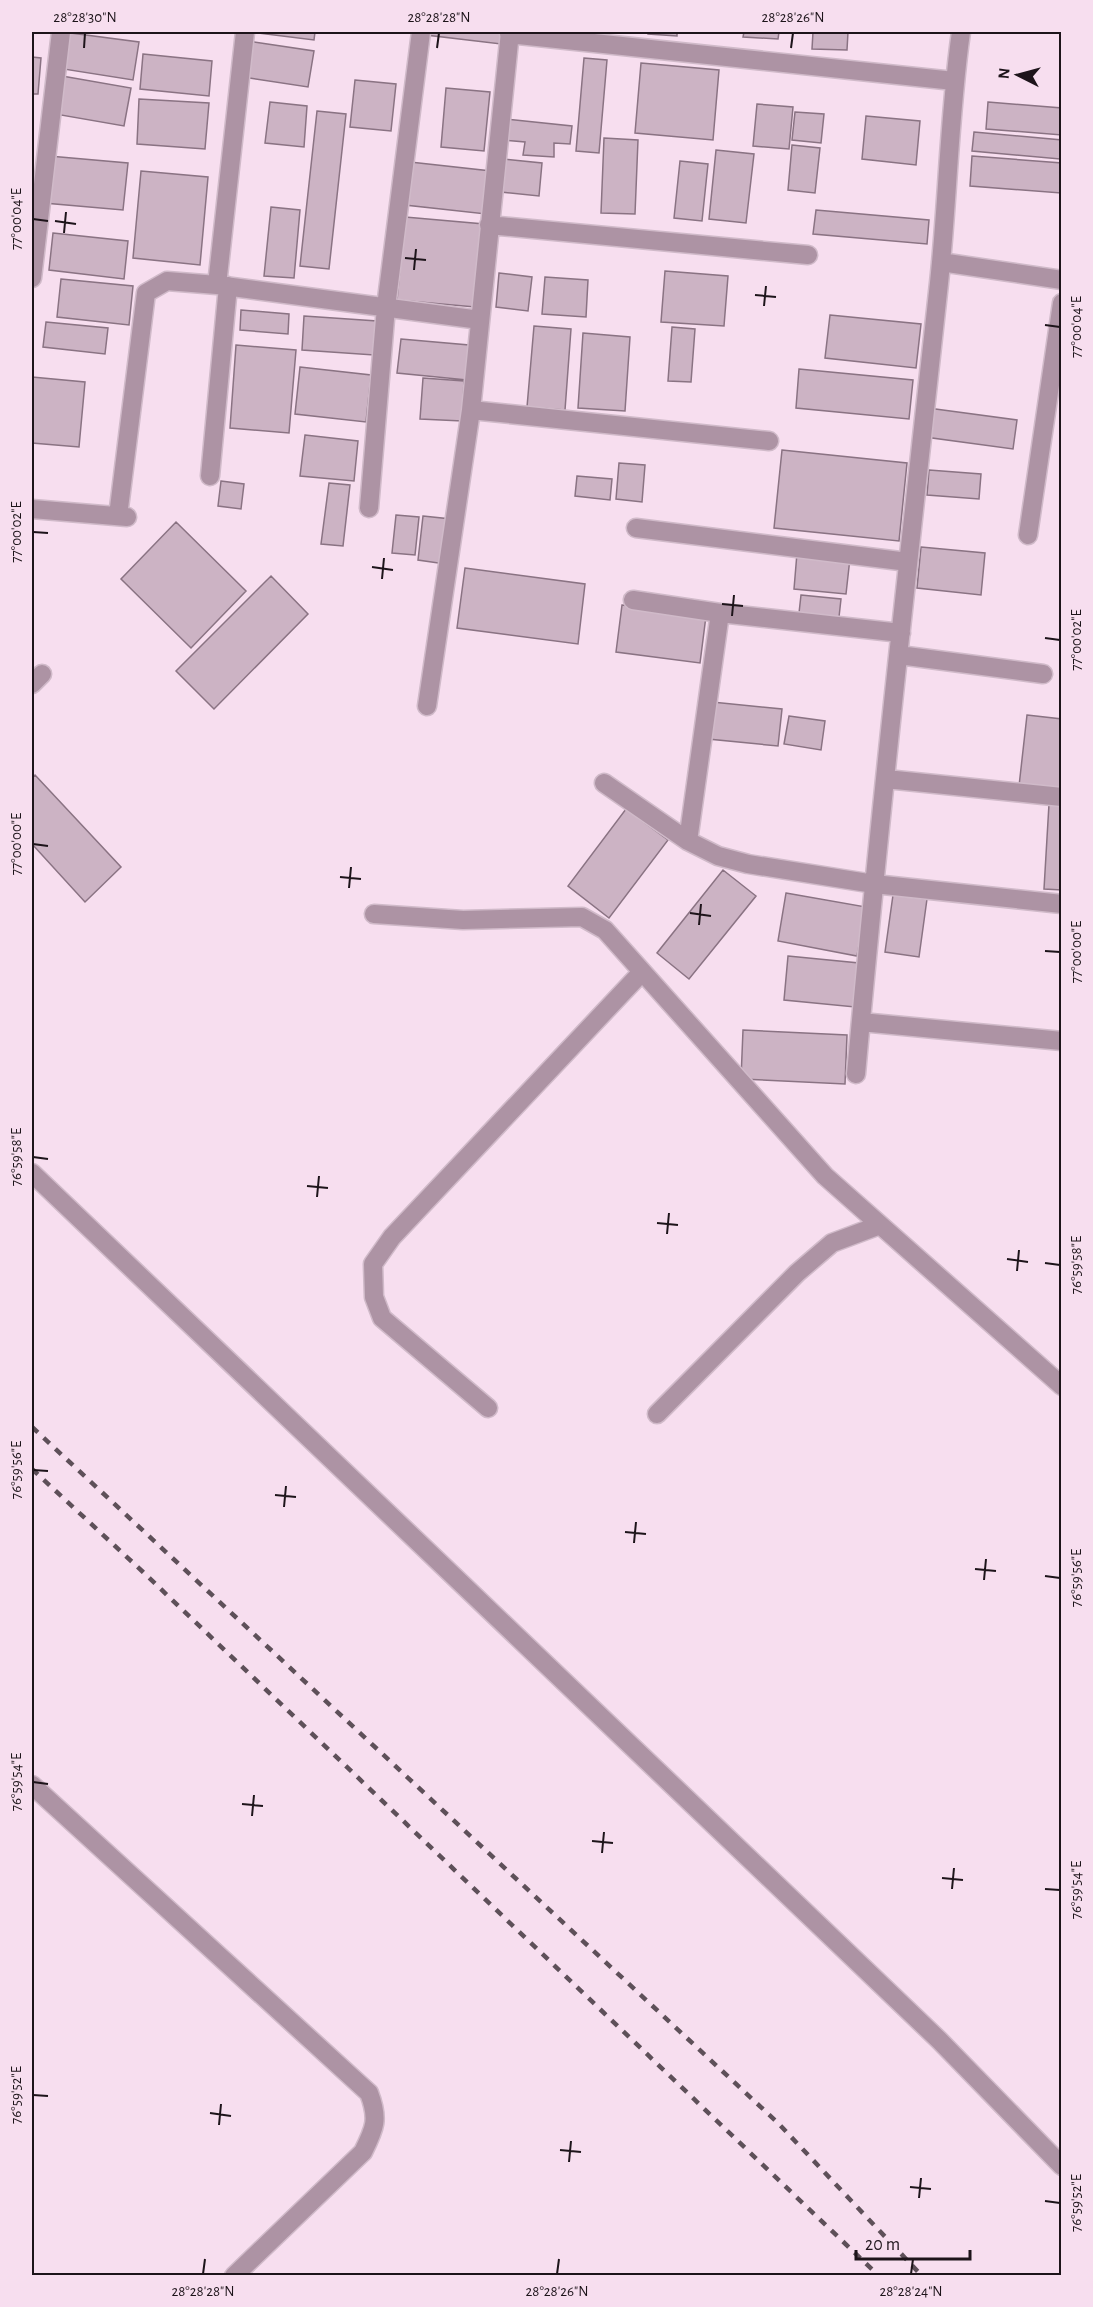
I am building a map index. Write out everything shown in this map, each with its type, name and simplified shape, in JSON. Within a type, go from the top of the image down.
[{"type":"street","points":[[32,278],[61,32]]},
{"type":"street","points":[[210,476],[222,285],[245,32]]},
{"type":"street","points":[[369,508],[386,307],[421,32]]},
{"type":"street","points":[[856,1074],[874,884],[941,262],[954,81],[961,32]]},
{"type":"street","points":[[427,706],[471,410],[509,33],[954,81]]},
{"type":"street","points":[[489,225],[808,255]]},
{"type":"street","points":[[941,262],[1062,280]]},
{"type":"street","points":[[32,509],[122,516],[146,293],[167,280],[222,285],[480,320]]},
{"type":"street","points":[[1029,535],[1062,303]]},
{"type":"street","points":[[471,410],[769,441]]},
{"type":"street","points":[[636,528],[909,562]]},
{"type":"street","points":[[633,600],[720,613],[901,633]]},
{"type":"street","points":[[688,841],[720,613]]},
{"type":"street","points":[[899,654],[1043,674]]},
{"type":"street","points":[[886,779],[1062,797]]},
{"type":"street","points":[[604,783],[688,841],[718,855],[748,864],[874,884],[1062,904]]},
{"type":"street","points":[[374,914],[463,920],[582,917],[605,930],[641,973],[825,1176],[1062,1386]]},
{"type":"street","points":[[488,1408],[382,1318],[374,1297],[373,1264],[392,1237],[641,973]]},
{"type":"street","points":[[861,1022],[1062,1041]]},
{"type":"street","points":[[32,1173],[922,2024],[1062,2166]]},
{"type":"street","points":[[657,1414],[797,1273],[832,1243],[880,1225]]},
{"type":"street","points":[[32,1785],[369,2093],[374,2106],[376,2127],[363,2152],[234,2276]]},
{"type":"building","points":[[63,32],[139,42],[133,80],[57,68]]},
{"type":"building","points":[[249,32],[315,32],[314,40]]},
{"type":"building","points":[[427,32],[503,32],[501,44],[426,35]]},
{"type":"building","points":[[648,32],[677,32],[677,36],[648,34]]},
{"type":"building","points":[[744,32],[779,32],[778,39],[743,37]]},
{"type":"building","points":[[813,32],[848,32],[847,50],[812,49]]},
{"type":"building","points":[[248,41],[314,51],[308,87],[243,77]]},
{"type":"building","points":[[143,54],[212,61],[209,96],[140,89]]},
{"type":"building","points":[[32,57],[41,58],[38,94],[32,94]]},
{"type":"building","points":[[584,58],[607,60],[599,153],[576,151]]},
{"type":"building","points":[[641,63],[719,70],[713,140],[635,133]]},
{"type":"building","points":[[62,76],[131,88],[124,126],[55,114]]},
{"type":"building","points":[[355,80],[396,84],[391,131],[350,127]]},
{"type":"building","points":[[446,88],[490,92],[484,151],[441,147]]},
{"type":"building","points":[[139,99],[209,103],[205,149],[137,144]]},
{"type":"building","points":[[270,102],[307,106],[304,147],[265,143]]},
{"type":"building","points":[[988,102],[1062,108],[1062,135],[986,129]]},
{"type":"building","points":[[757,104],[793,107],[789,149],[753,146]]},
{"type":"building","points":[[317,111],[346,114],[329,269],[300,266]]},
{"type":"building","points":[[795,112],[824,114],[821,143],[792,140]]},
{"type":"building","points":[[866,116],[920,121],[916,165],[862,159]]},
{"type":"building","points":[[505,119],[572,126],[570,144],[554,143],[554,157],[523,155],[525,142],[503,140]]},
{"type":"building","points":[[974,132],[1062,140],[1060,159],[972,151]]},
{"type":"building","points":[[604,138],[638,140],[635,214],[601,213]]},
{"type":"building","points":[[792,145],[820,148],[815,193],[788,190]]},
{"type":"building","points":[[716,150],[754,154],[746,223],[709,219]]},
{"type":"building","points":[[49,156],[128,163],[123,210],[44,203]]},
{"type":"building","points":[[972,156],[1062,163],[1061,193],[970,186]]},
{"type":"building","points":[[504,159],[542,163],[539,196],[501,192]]},
{"type":"building","points":[[680,161],[708,164],[702,221],[674,218]]},
{"type":"building","points":[[410,162],[491,171],[486,214],[405,205]]},
{"type":"building","points":[[141,171],[208,177],[200,265],[133,258]]},
{"type":"building","points":[[271,207],[300,210],[294,278],[264,276]]},
{"type":"building","points":[[816,210],[929,220],[927,244],[813,234]]},
{"type":"building","points":[[405,217],[484,224],[475,307],[397,300]]},
{"type":"building","points":[[53,233],[128,241],[124,279],[49,270]]},
{"type":"building","points":[[665,271],[728,276],[724,326],[661,322]]},
{"type":"building","points":[[499,273],[532,277],[528,311],[496,307]]},
{"type":"building","points":[[545,277],[588,280],[586,317],[542,314]]},
{"type":"building","points":[[61,279],[133,286],[129,325],[57,317]]},
{"type":"building","points":[[241,310],[289,314],[288,334],[240,330]]},
{"type":"building","points":[[830,315],[921,324],[916,368],[825,358]]},
{"type":"building","points":[[304,316],[377,321],[374,355],[302,350]]},
{"type":"building","points":[[46,322],[108,328],[105,354],[43,347]]},
{"type":"building","points":[[534,326],[571,329],[565,410],[527,407]]},
{"type":"building","points":[[672,327],[695,329],[691,382],[668,381]]},
{"type":"building","points":[[583,333],[630,337],[625,411],[578,408]]},
{"type":"building","points":[[401,339],[469,345],[467,380],[397,373]]},
{"type":"building","points":[[236,345],[296,350],[289,433],[230,428]]},
{"type":"building","points":[[300,367],[371,375],[366,422],[295,414]]},
{"type":"building","points":[[799,369],[913,380],[909,419],[796,408]]},
{"type":"building","points":[[32,377],[85,382],[79,447],[32,443]]},
{"type":"building","points":[[423,378],[464,381],[462,421],[420,419]]},
{"type":"building","points":[[928,408],[1017,420],[1013,449],[925,437]]},
{"type":"building","points":[[305,435],[358,441],[354,481],[300,476]]},
{"type":"building","points":[[782,450],[907,463],[899,541],[774,528]]},
{"type":"building","points":[[619,463],[645,465],[642,502],[616,499]]},
{"type":"building","points":[[929,470],[981,474],[979,499],[927,495]]},
{"type":"building","points":[[577,476],[612,479],[610,500],[575,496]]},
{"type":"building","points":[[221,481],[244,484],[241,509],[218,506]]},
{"type":"building","points":[[329,483],[350,485],[343,546],[321,544]]},
{"type":"building","points":[[396,515],[419,517],[415,555],[392,553]]},
{"type":"building","points":[[423,516],[451,519],[445,564],[418,560]]},
{"type":"building","points":[[176,522],[246,591],[191,648],[121,579]]},
{"type":"building","points":[[921,547],[985,553],[981,595],[917,588]]},
{"type":"building","points":[[797,553],[850,558],[846,594],[794,589]]},
{"type":"building","points":[[465,568],[585,584],[578,644],[457,628]]},
{"type":"building","points":[[271,576],[308,614],[214,709],[176,671]]},
{"type":"building","points":[[801,595],[841,599],[839,617],[799,613]]},
{"type":"building","points":[[622,605],[706,616],[700,663],[616,652]]},
{"type":"building","points":[[712,702],[782,709],[778,746],[708,739]]},
{"type":"building","points":[[1027,715],[1062,719],[1062,791],[1019,786]]},
{"type":"building","points":[[789,716],[825,721],[821,750],[784,744]]},
{"type":"building","points":[[35,775],[121,867],[85,902],[32,844],[32,778]]},
{"type":"building","points":[[1049,804],[1062,804],[1062,890],[1044,889]]},
{"type":"building","points":[[626,809],[668,840],[609,918],[568,886]]},
{"type":"building","points":[[723,870],[756,896],[689,979],[657,953]]},
{"type":"building","points":[[786,893],[866,907],[857,956],[778,941]]},
{"type":"building","points":[[893,895],[927,899],[919,957],[885,952]]},
{"type":"building","points":[[788,956],[859,963],[855,1007],[784,1000]]},
{"type":"building","points":[[743,1030],[847,1035],[845,1084],[741,1079]]},
{"type":"railway","points":[[32,1427],[779,2124],[922,2276]]},
{"type":"railway","points":[[32,1469],[143,1572],[879,2276]]}]
